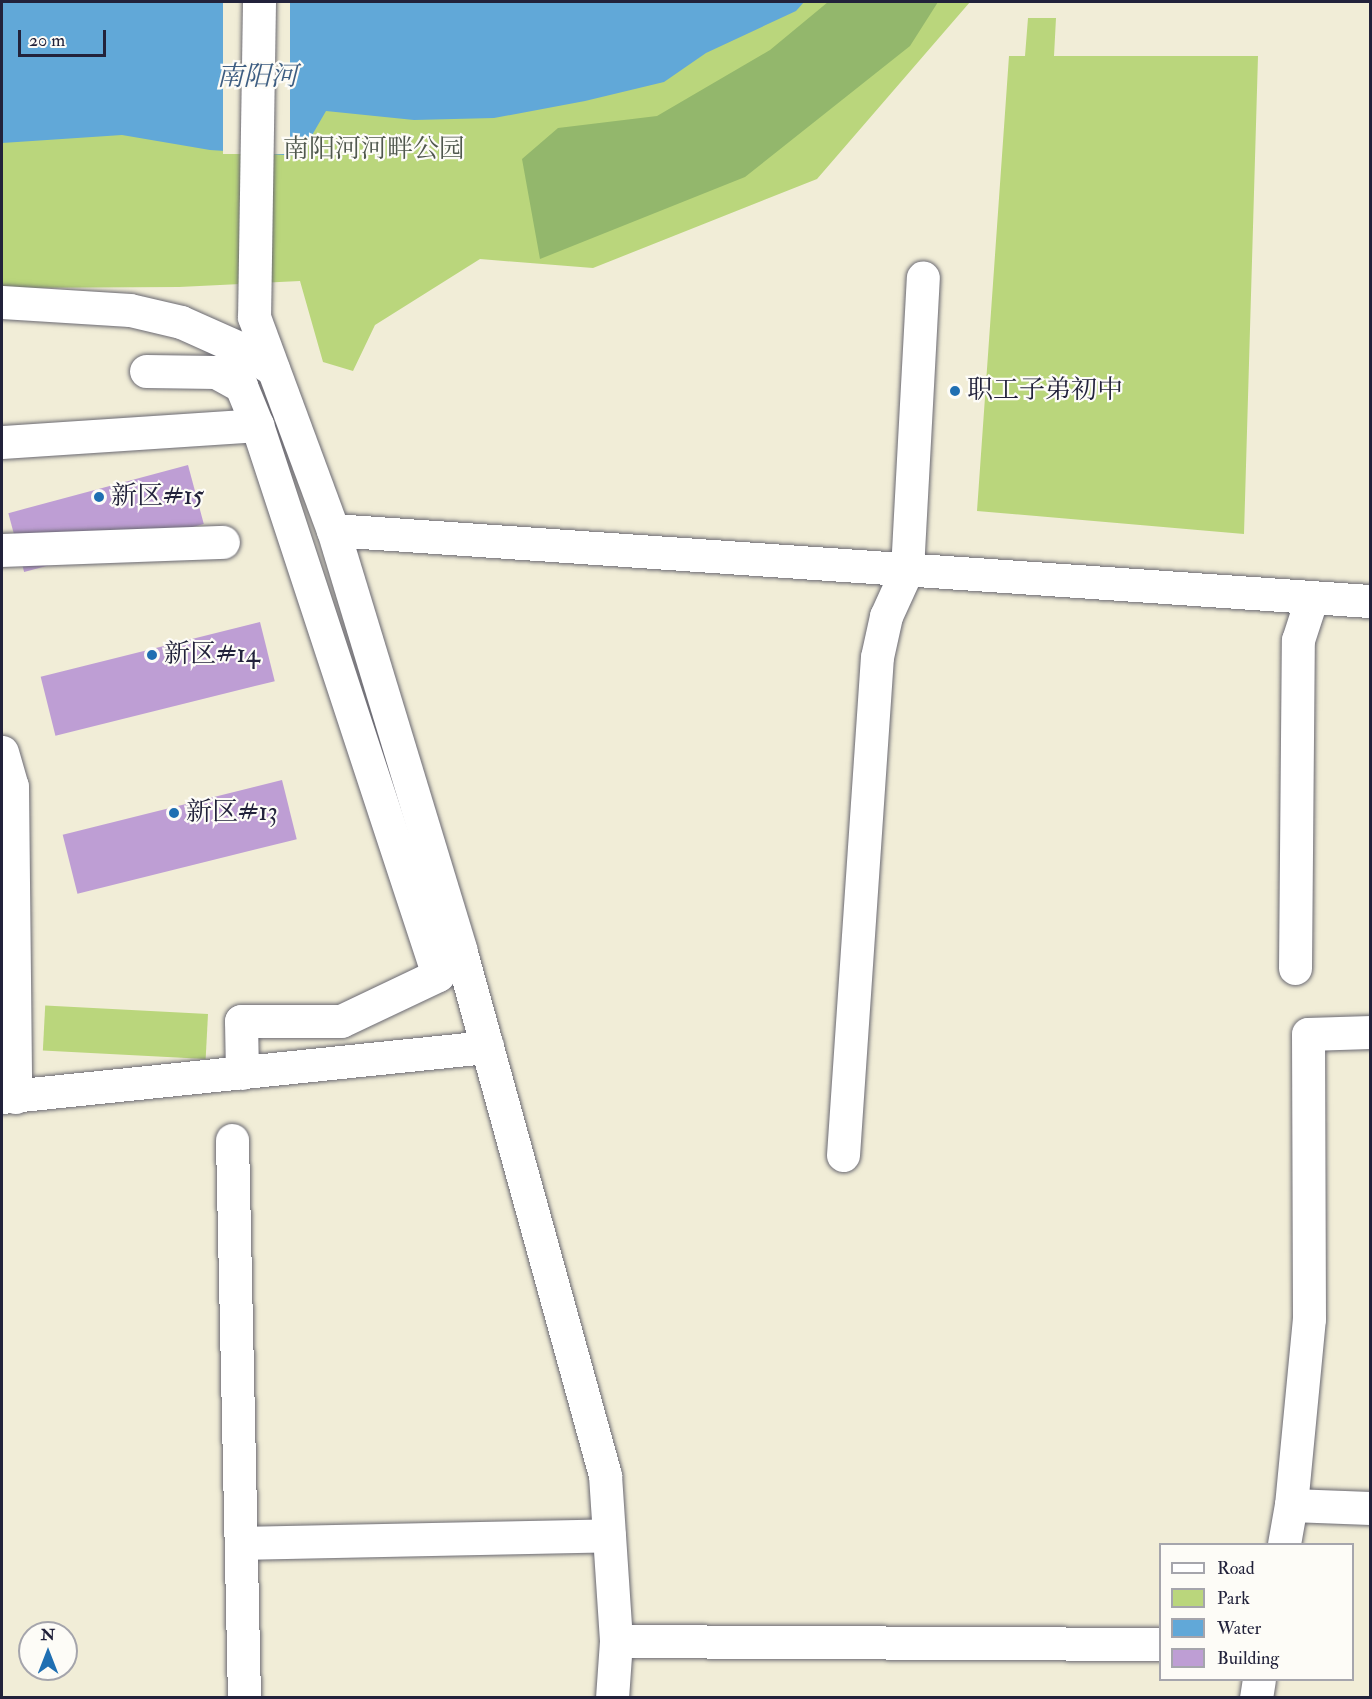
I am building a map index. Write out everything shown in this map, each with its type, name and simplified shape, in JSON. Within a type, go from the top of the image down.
[{"type":"street","points":[[259,2],[254,317],[333,530],[487,1047],[605,1475],[616,1641],[612,1698]]},
{"type":"street","points":[[843,1155],[877,657],[886,616],[907,570],[923,277]]},
{"type":"street","points":[[2,302],[130,309],[181,322],[239,348],[273,369]]},
{"type":"street","points":[[146,371],[216,372],[241,386],[257,425],[438,975],[341,1021],[241,1021],[242,1073]]},
{"type":"street","points":[[2,442],[257,425]]},
{"type":"street","points":[[333,530],[1371,601]]},
{"type":"street","points":[[2,550],[223,542]]},
{"type":"street","points":[[1295,968],[1298,640],[1312,597]]},
{"type":"street","points":[[2,752],[12,786],[8,1097],[487,1047]]},
{"type":"street","points":[[1284,1543],[1291,1505],[1309,1319],[1308,1034],[1371,1032]]},
{"type":"street","points":[[231,1140],[244,1698]]},
{"type":"street","points":[[1291,1505],[1371,1508]]},
{"type":"street","points":[[242,1543],[609,1535]]},
{"type":"street","points":[[616,1641],[1159,1644]]},
{"type":"street","points":[[1256,1698],[1259,1681]]},
{"type":"green space","name":"南阳河河畔公园","points":[[2,2],[970,2],[817,179],[593,268],[480,259],[375,325],[353,371],[323,362],[300,281],[179,287],[2,288]]},
{"type":"green space","points":[[828,2],[938,2],[910,46],[745,177],[540,259],[522,159],[558,128],[657,116],[770,50]]},
{"type":"green space","points":[[1028,18],[1056,18],[1054,56],[1258,56],[1244,534],[977,511],[1009,56],[1025,56]]},
{"type":"green space","points":[[45,1005],[208,1014],[206,1059],[43,1050]]},
{"type":"water","name":"南阳河","points":[[2,2],[804,2],[796,11],[706,53],[664,82],[585,101],[494,118],[414,120],[326,111],[300,156],[210,150],[122,135],[2,143]]},
{"type":"pier","points":[[223,2],[290,2],[290,154],[223,154]]},
{"type":"building","name":"新区#15","points":[[188,465],[204,524],[24,572],[8,513]]},
{"type":"building","points":[[260,622],[275,681],[55,736],[41,677]]},
{"type":"building","points":[[282,780],[297,839],[77,894],[63,835]]},
{"type":"place","name":"职工子弟初中","points":[[955,391]]},
{"type":"place","name":"新区#15","points":[[99,497]]},
{"type":"place","name":"新区#14","points":[[152,655]]},
{"type":"place","name":"新区#13","points":[[174,813]]}]
